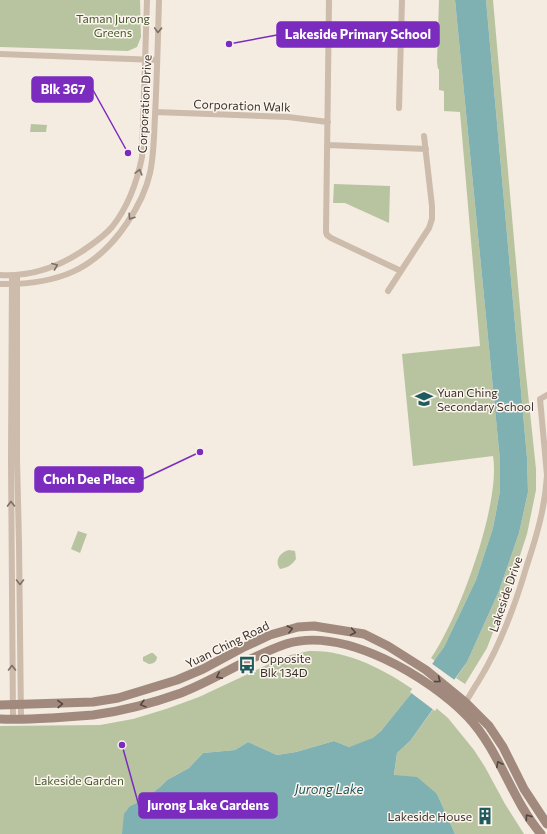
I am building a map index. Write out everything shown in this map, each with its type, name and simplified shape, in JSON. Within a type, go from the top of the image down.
[{"type":"street","name":"Corporation Drive","points":[[0,275],[15,276],[35,273],[58,265],[81,253],[111,227],[125,208],[139,173],[142,157],[147,0]]},
{"type":"street","name":"Corporation Drive","points":[[0,284],[37,283],[63,276],[89,263],[107,249],[134,212],[144,192],[152,162],[159,0]]},
{"type":"street","points":[[329,0],[326,232],[327,235],[402,271]]},
{"type":"street","points":[[399,108],[402,0]]},
{"type":"street","points":[[0,54],[157,60]]},
{"type":"street","name":"Corporation Walk","points":[[155,112],[288,117],[328,122]]},
{"type":"street","points":[[388,291],[429,228],[432,219],[424,136]]},
{"type":"street","points":[[328,145],[426,149]]},
{"type":"street","points":[[15,276],[14,436],[10,460],[17,720]]},
{"type":"street","name":"Lakeside Drive","points":[[462,705],[492,657],[513,612],[540,523],[544,505],[547,476],[540,399],[547,395]]},
{"type":"street","name":"Yuan Ching Road","points":[[0,705],[100,701],[155,688],[214,664],[242,648],[270,635],[303,627],[314,626],[364,634],[388,646],[426,670],[450,689],[491,747],[516,799],[541,834]]},
{"type":"street","name":"Yuan Ching Road","points":[[0,719],[17,720],[121,710],[180,693],[219,676],[268,651],[299,641],[335,643],[358,648],[383,658],[420,678],[445,697],[462,705],[489,726],[503,747],[524,789],[547,824]]},
{"type":"street","points":[[100,701],[102,713]]},
{"type":"green space","name":"Taman Jurong Greens","points":[[0,0],[140,0],[141,37],[137,47],[128,51],[0,47]]},
{"type":"green space","points":[[439,0],[455,0],[500,460],[500,491],[493,528],[476,580],[444,647],[435,661],[431,658],[454,616],[476,560],[491,502],[494,477],[493,456],[413,466],[402,354],[480,346],[460,112],[444,111],[444,91],[439,90],[439,69],[437,62]]},
{"type":"green space","points":[[486,0],[493,0],[525,365],[536,469],[536,490],[527,534],[507,595],[487,648],[465,684],[456,678],[467,662],[499,591],[519,533],[528,492],[527,458]]},
{"type":"green space","points":[[31,124],[47,125],[46,132],[30,132]]},
{"type":"green space","points":[[334,184],[390,186],[389,223],[345,203],[333,203]]},
{"type":"green space","points":[[78,531],[87,534],[80,553],[71,549]]},
{"type":"green space","points":[[289,550],[295,551],[296,559],[289,566],[280,569],[278,566],[279,557]]},
{"type":"green space","name":"Lakeside Garden","points":[[309,651],[351,657],[377,668],[414,690],[373,739],[349,747],[334,741],[296,752],[277,755],[248,742],[235,750],[203,753],[189,768],[167,780],[146,798],[130,806],[122,834],[0,834],[0,726],[100,725],[133,719],[199,697],[286,656]]},
{"type":"green space","points":[[151,653],[157,657],[155,662],[149,664],[143,661],[143,657]]},
{"type":"green space","points":[[435,707],[448,718],[474,750],[524,834],[455,834],[437,794],[394,776],[397,753],[410,741]]},
{"type":"water","name":"Jurong Lake","points":[[455,0],[486,0],[527,458],[528,492],[519,533],[499,591],[467,662],[410,741],[397,753],[394,775],[417,777],[437,794],[455,834],[122,834],[124,814],[130,806],[146,798],[167,780],[189,768],[203,753],[235,750],[248,742],[277,755],[296,752],[334,741],[349,747],[373,738],[381,731],[414,690],[444,647],[476,580],[493,528],[500,491],[500,460]]},
{"type":"pier","points":[[431,663],[456,681],[435,711],[410,692]]},
{"type":"place","name":"Lakeside Primary School","points":[[229,44]]},
{"type":"place","name":"Blk 367","points":[[128,153]]},
{"type":"place","name":"Yuan Ching Secondary School","points":[[424,399]]},
{"type":"place","name":"Choh Dee Place","points":[[200,452]]},
{"type":"place","name":"Opposite Blk 134D","points":[[247,665]]},
{"type":"place","name":"Jurong Lake Gardens","points":[[122,745]]},
{"type":"place","name":"Lakeside House","points":[[485,816]]}]
